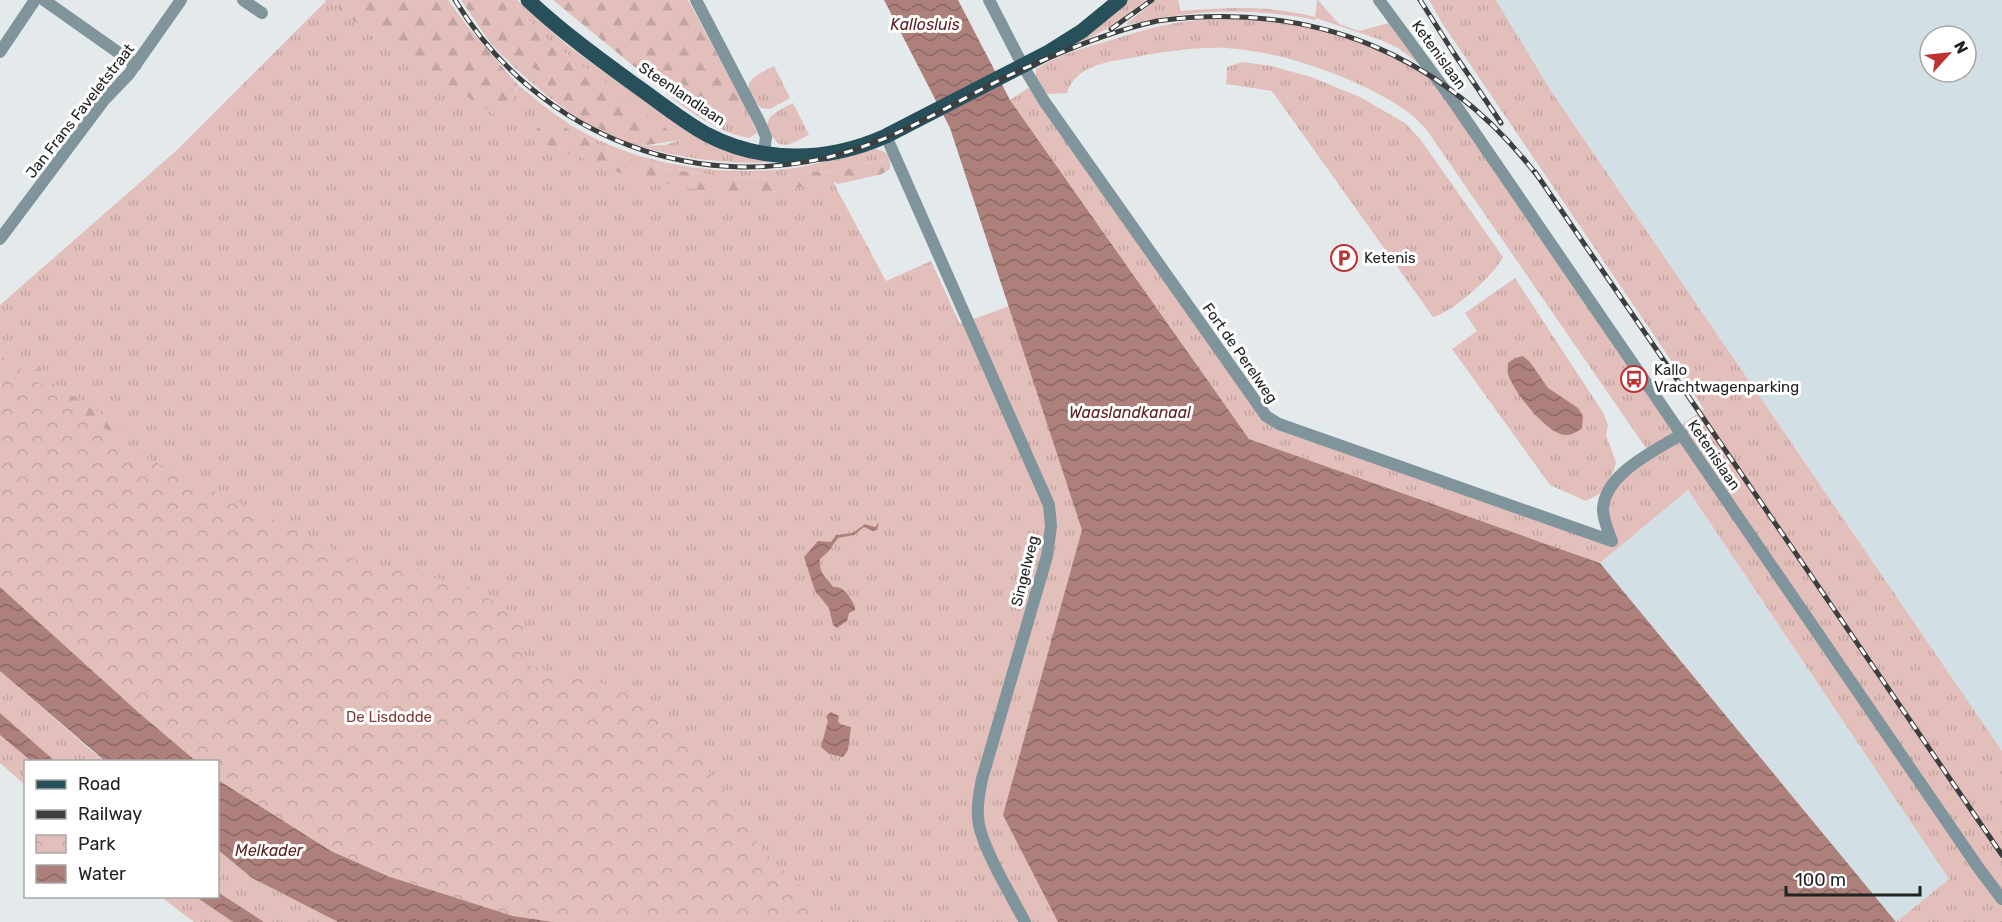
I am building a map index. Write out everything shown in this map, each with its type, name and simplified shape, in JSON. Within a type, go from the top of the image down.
[{"type":"main road","name":"Steenlandlaan","points":[[528,0],[571,38],[689,124],[734,146],[791,157],[828,154],[861,146],[886,136],[1023,66]]},
{"type":"main road","points":[[1023,66],[1082,31],[1116,1]]},
{"type":"street","points":[[0,52],[35,0]]},
{"type":"street","points":[[44,0],[136,64]]},
{"type":"street","name":"Jan Frans Faveletstraat","points":[[0,239],[105,99],[136,64],[181,0]]},
{"type":"street","points":[[243,0],[262,13]]},
{"type":"street","points":[[696,0],[760,123],[766,137],[764,153]]},
{"type":"street","name":"Fort de Perelweg","points":[[989,0],[1044,101],[1266,416],[1279,424],[1612,541],[1603,512],[1611,486],[1628,468],[1682,434]]},
{"type":"street","name":"Ketenislaan","points":[[1379,0],[1446,91],[2002,899]]},
{"type":"street","name":"Singelweg","points":[[886,136],[1049,505],[1051,526],[1047,556],[982,779],[978,805],[979,825],[985,844],[1025,922]]},
{"type":"shaded area","points":[[1496,0],[2002,0],[2002,751],[1553,94]]},
{"type":"shaded area","points":[[1688,490],[1949,879],[1896,922],[1600,563]]},
{"type":"green space","points":[[338,0],[339,10],[412,62],[499,117],[516,92],[518,85],[556,115],[581,131],[630,153],[684,166],[740,171],[794,168],[870,149],[884,151],[890,163],[881,160],[839,171],[805,172],[779,178],[722,177],[662,168],[635,161],[755,195],[833,182],[886,281],[931,261],[960,324],[1009,306],[1083,530],[1004,815],[1058,922],[553,922],[513,916],[390,877],[219,781],[219,760],[215,760],[138,712],[0,587],[0,305],[177,150],[326,1]],"holes":[[[547,118],[631,160],[534,132]]]},
{"type":"green space","points":[[338,0],[448,0],[518,85],[505,117],[499,117],[412,62],[339,10]]},
{"type":"green space","points":[[461,0],[513,0],[539,33],[681,140],[641,146],[596,127],[553,95],[538,71],[491,44]]},
{"type":"green space","points":[[513,0],[517,0],[568,46],[662,113],[785,161],[763,163],[684,157],[633,144],[590,126],[538,88],[491,44],[538,71],[553,95],[641,146],[665,145],[680,140],[539,33]]},
{"type":"green space","points":[[553,0],[688,0],[744,104],[743,119],[708,101],[681,105]]},
{"type":"green space","points":[[1125,0],[1147,0],[1105,30],[1063,51]]},
{"type":"green space","points":[[1156,0],[1178,0],[1181,11],[1248,8],[1282,10],[1315,17],[1318,0],[1339,24],[1359,31],[1389,23],[1418,63],[1398,48],[1381,40],[1316,18],[1315,20],[1267,13],[1221,12],[1175,16],[1127,25]]},
{"type":"green space","points":[[1429,0],[1496,0],[1553,94],[2002,751],[2002,922],[1896,922],[1949,879],[1688,490],[1600,563],[1249,439],[1010,100],[1028,88],[1044,101],[1266,416],[1611,540],[1607,494],[1650,454],[1426,129],[1409,112],[1363,86],[1318,68],[1248,50],[1202,48],[1111,61],[1084,71],[1071,84],[1067,93],[1047,94],[1036,77],[1036,69],[1080,49],[1186,21],[1228,18],[1259,19],[1320,29],[1350,38],[1407,64],[1434,81],[1673,431],[1704,409],[1442,23]]},
{"type":"green space","points":[[1242,62],[1271,66],[1311,77],[1360,97],[1405,123],[1421,140],[1503,257],[1491,273],[1461,301],[1433,317],[1272,91],[1226,84],[1227,67]]},
{"type":"green space","points":[[774,66],[790,98],[770,109],[761,108],[750,93],[750,82]]},
{"type":"green space","points":[[708,101],[743,119],[744,104],[757,133],[749,138],[731,133],[705,121],[681,105]]},
{"type":"green space","points":[[793,103],[809,135],[788,145],[779,144],[768,129],[769,119]]},
{"type":"green space","points":[[547,118],[632,160],[662,168],[722,177],[779,178],[805,172],[839,171],[881,160],[890,163],[890,169],[882,174],[838,184],[833,182],[755,195],[693,189],[625,175],[537,141],[534,132]]},
{"type":"green space","points":[[1515,278],[1604,414],[1608,425],[1606,435],[1616,462],[1614,470],[1603,492],[1586,501],[1550,485],[1452,349],[1477,331],[1465,313]]},
{"type":"green space","points":[[0,346],[11,355],[41,371],[58,389],[81,400],[126,431],[116,435],[0,362]]},
{"type":"green space","name":"De Lisdodde","points":[[0,355],[140,455],[361,562],[460,583],[522,617],[525,665],[636,691],[668,722],[714,777],[761,848],[806,893],[821,922],[553,922],[513,916],[390,877],[331,851],[222,783],[219,781],[219,760],[195,760],[138,712],[0,587]]},
{"type":"green space","points":[[0,671],[104,760],[54,760],[0,713]]},
{"type":"green space","points":[[0,735],[30,760],[24,760],[24,784],[0,763]]},
{"type":"green space","points":[[219,851],[252,878],[338,922],[264,922],[219,893]]},
{"type":"green space","points":[[162,898],[197,898],[233,922],[194,922]]},
{"type":"water","points":[[884,0],[958,0],[1010,100],[1249,439],[1600,563],[1896,922],[1058,922],[1003,815],[1082,530],[950,128]]},
{"type":"water","points":[[1523,356],[1530,362],[1548,388],[1578,408],[1583,416],[1582,428],[1569,435],[1560,434],[1545,425],[1530,409],[1517,392],[1508,374],[1508,363]]},
{"type":"water","points":[[879,522],[877,530],[873,531],[864,527],[854,535],[838,538],[820,559],[820,568],[824,575],[833,587],[841,588],[847,593],[855,607],[855,610],[849,613],[847,621],[837,628],[833,625],[829,608],[815,591],[804,557],[818,541],[831,542],[836,535],[853,533],[865,524],[875,527]]},
{"type":"water","points":[[0,587],[138,712],[195,760],[104,760],[0,671]]},
{"type":"water","points":[[831,712],[839,716],[840,724],[851,727],[848,750],[843,757],[829,754],[821,747],[828,721],[826,716]]},
{"type":"water","points":[[0,713],[54,760],[30,760],[0,735]]},
{"type":"water","name":"Melkader","points":[[219,781],[331,851],[390,877],[513,916],[553,922],[338,922],[252,878],[219,851]]},
{"type":"water","points":[[219,893],[264,922],[233,922],[197,898],[219,898]]},
{"type":"railway","points":[[455,0],[490,48],[531,88],[578,121],[629,145],[684,161],[740,167],[798,163],[856,149],[920,122],[1023,69],[1089,42],[1157,21],[1214,17],[1269,19],[1322,29],[1371,45],[1418,68],[1462,98],[1502,135],[1539,178]]},
{"type":"railway","points":[[1111,29],[1152,0]]},
{"type":"railway","points":[[1420,0],[1501,123]]},
{"type":"railway","points":[[1535,172],[2002,855]]},
{"type":"place","name":"Ketenis","points":[[1344,258]]},
{"type":"place","name":"Kallo Vrachtwagenparking","points":[[1634,379]]},
{"type":"water label","name":"Kallosluis","points":[[925,24]]},
{"type":"water label","name":"Waaslandkanaal","points":[[1130,412]]}]
